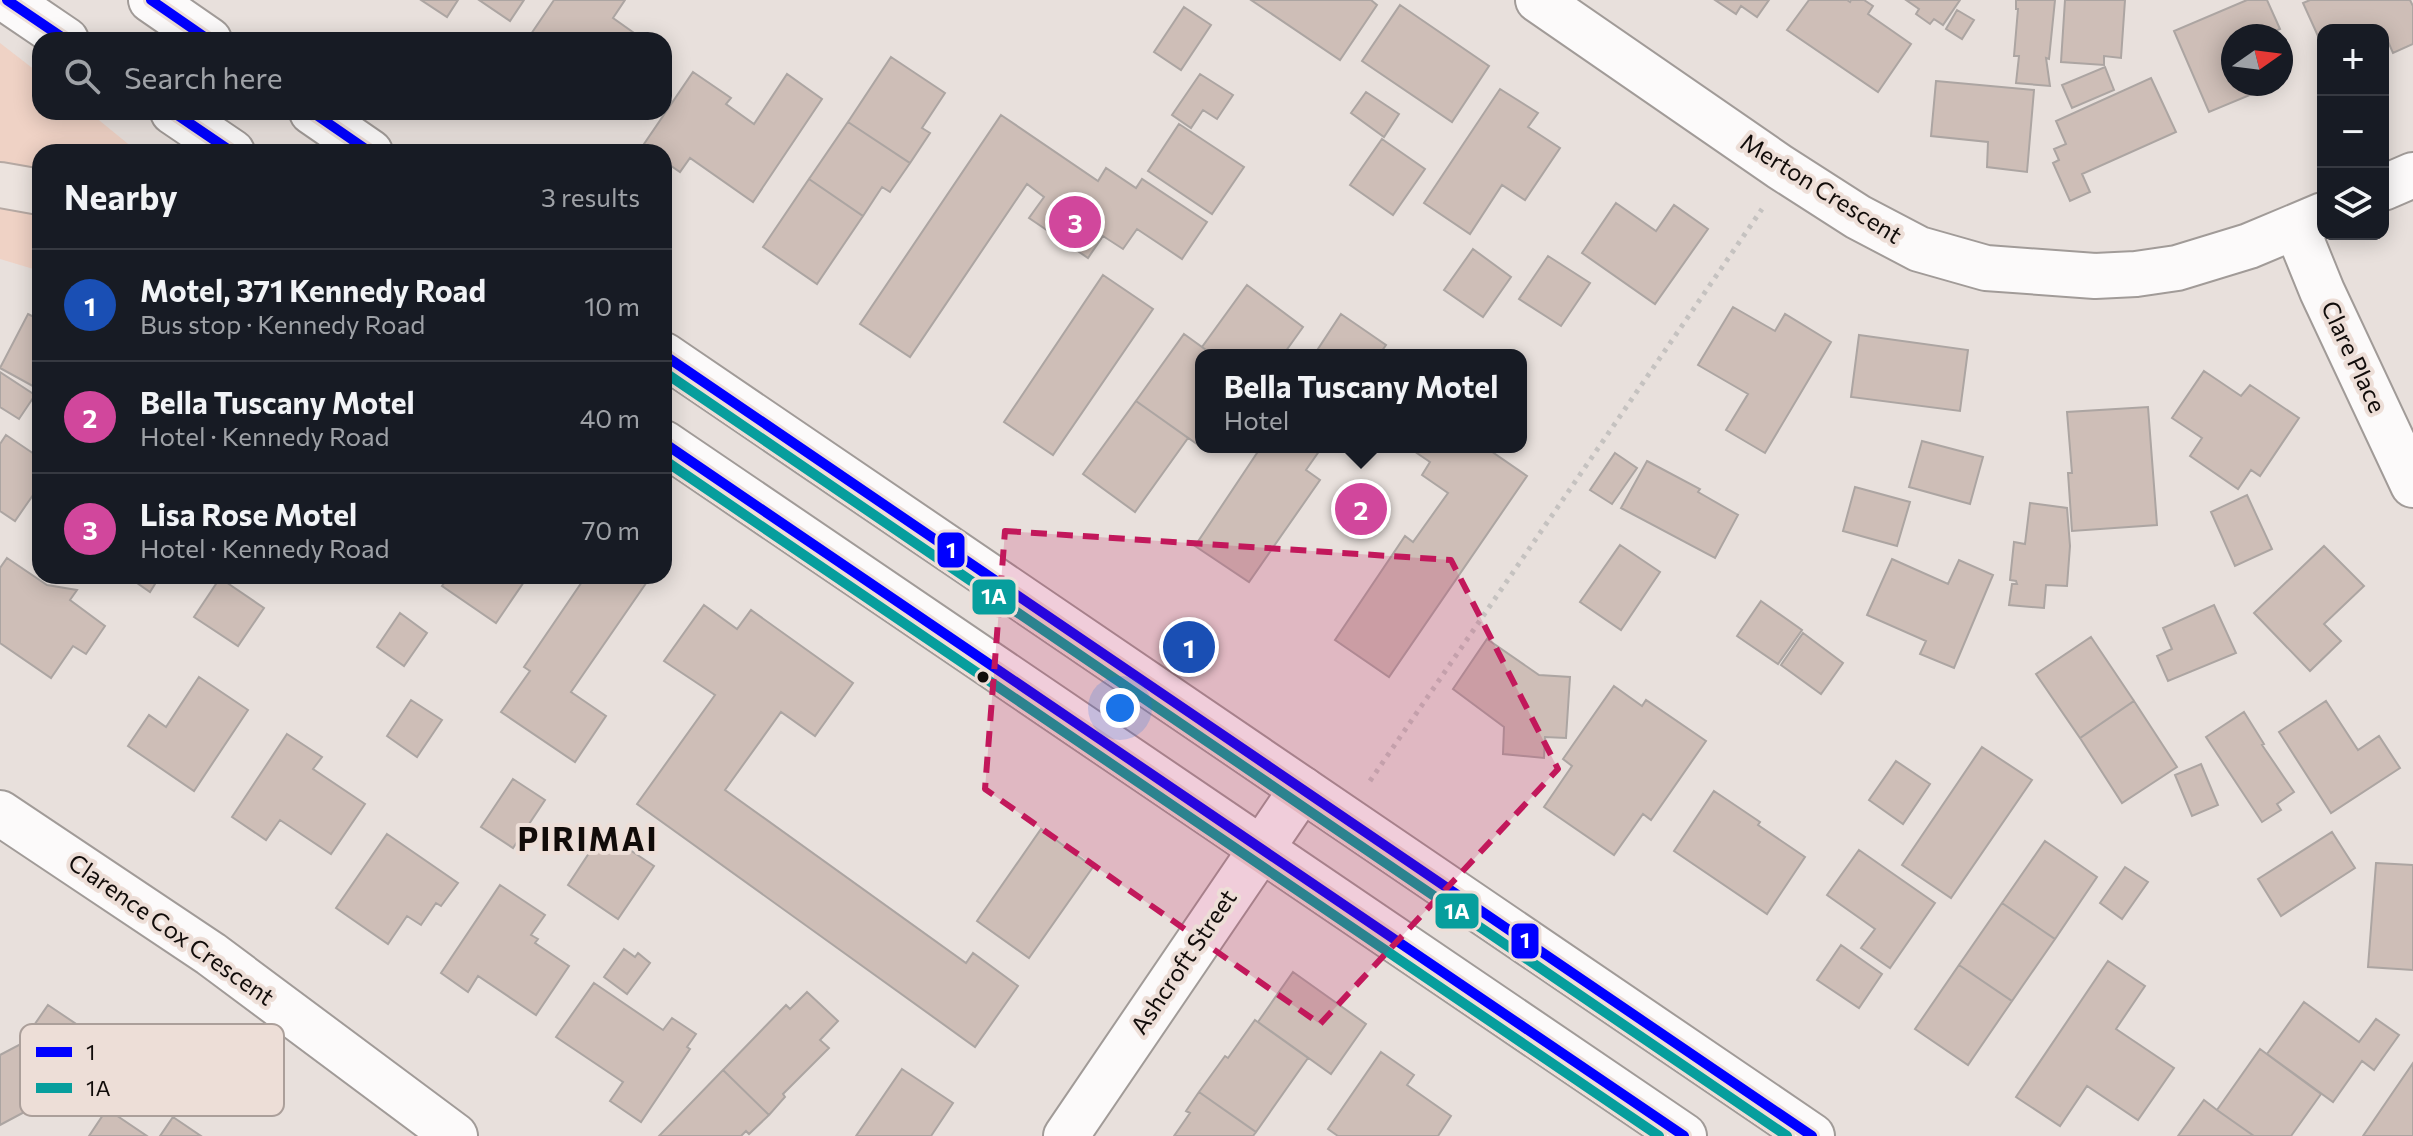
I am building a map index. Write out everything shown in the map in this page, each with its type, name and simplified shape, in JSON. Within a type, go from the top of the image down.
[{"type":"highway","points":[[0,185],[32,191]]},
{"type":"main road","points":[[7,0],[54,32]]},
{"type":"main road","points":[[151,0],[197,32]]},
{"type":"main road","name":"Merton Crescent","points":[[1538,0],[1780,167],[1858,217],[1919,249],[1986,268],[2095,276],[2136,274],[2177,268],[2249,246],[2310,221]]},
{"type":"main road","points":[[185,120],[220,144]]},
{"type":"main road","points":[[324,120],[358,144]]},
{"type":"main road","points":[[2389,185],[2413,175]]},
{"type":"main road","name":"Clare Place","points":[[2310,221],[2322,291],[2413,485]]},
{"type":"main road","points":[[672,360],[1812,1136]]},
{"type":"main road","points":[[672,448],[1684,1136]]},
{"type":"main road","name":"Ashcroft Street","points":[[1066,1136],[1302,789]]},
{"type":"main road","name":"Clarence Cox Crescent","points":[[0,813],[211,954],[455,1136]]},
{"type":"path","points":[[1345,818],[1762,209],[1780,167]]},
{"type":"highlighted area","points":[[1005,531],[1451,560],[1558,769],[1320,1024],[985,789]]},
{"type":"shaded area","points":[[0,43],[32,68],[32,120],[99,120],[128,144],[32,144],[32,174],[0,170]]},
{"type":"shaded area","points":[[0,202],[32,208],[32,269],[0,259]]},
{"type":"building","points":[[421,0],[458,0],[447,17]]},
{"type":"building","points":[[479,0],[524,0],[510,21]]},
{"type":"building","points":[[554,0],[625,0],[613,18],[633,32],[532,32]]},
{"type":"building","points":[[1251,0],[1371,0],[1377,5],[1340,60]]},
{"type":"building","points":[[1715,0],[1769,0],[1757,17],[1741,6],[1736,14]]},
{"type":"building","points":[[1809,0],[1864,0],[1873,6],[1868,14],[1911,44],[1878,92],[1787,30]]},
{"type":"building","points":[[1906,0],[1960,0],[1943,25],[1934,19],[1930,24],[1916,14],[1919,9]]},
{"type":"building","points":[[2016,0],[2055,0],[2049,59],[2046,58],[2050,86],[2016,83],[2019,56],[2014,56]]},
{"type":"building","points":[[2065,0],[2125,0],[2121,58],[2104,56],[2104,65],[2061,62]]},
{"type":"building","points":[[2247,0],[2267,0],[2278,24],[2221,24],[2221,96],[2248,96],[2209,112],[2174,31]]},
{"type":"building","points":[[2310,0],[2410,0],[2413,6],[2413,44],[2393,53],[2389,44],[2389,24],[2317,24],[2317,34],[2303,3]]},
{"type":"building","points":[[1400,5],[1489,66],[1452,122],[1362,61]]},
{"type":"building","points":[[1184,7],[1211,25],[1181,70],[1154,52]]},
{"type":"building","points":[[1957,10],[1974,20],[1962,39],[1946,29]]},
{"type":"building","points":[[891,57],[945,93],[922,128],[930,133],[910,163],[848,122]]},
{"type":"building","points":[[2105,67],[2114,90],[2072,108],[2062,85]]},
{"type":"building","points":[[693,72],[731,98],[726,104],[754,124],[787,74],[822,99],[753,202],[690,158],[680,172],[672,166],[672,144],[644,144],[660,120],[672,120],[672,103]]},
{"type":"building","points":[[1200,74],[1233,95],[1217,119],[1203,110],[1191,128],[1172,115]]},
{"type":"building","points":[[2151,78],[2176,132],[2082,174],[2090,192],[2070,201],[2053,163],[2059,160],[2054,149],[2066,144],[2056,121]]},
{"type":"building","points":[[1936,81],[2034,90],[2027,172],[1987,167],[1988,142],[1931,136]]},
{"type":"building","points":[[1500,89],[1538,113],[1528,127],[1560,148],[1525,200],[1502,185],[1470,234],[1424,203]]},
{"type":"building","points":[[1366,92],[1399,114],[1384,137],[1351,113]]},
{"type":"building","points":[[1001,115],[1098,181],[1106,168],[1136,188],[1142,179],[1207,222],[1182,259],[1137,229],[1123,249],[1103,236],[1088,258],[1029,218],[1044,197],[1027,184],[910,357],[860,324]]},
{"type":"building","points":[[848,122],[910,163],[890,192],[882,187],[863,216],[809,179]]},
{"type":"building","points":[[1179,124],[1244,167],[1212,214],[1148,171]]},
{"type":"building","points":[[1382,139],[1425,169],[1393,215],[1350,185]]},
{"type":"building","points":[[809,179],[863,216],[817,284],[763,247]]},
{"type":"building","points":[[1616,203],[1656,231],[1674,205],[1708,229],[1655,304],[1582,253]]},
{"type":"building","points":[[1473,249],[1511,277],[1483,317],[1444,290]]},
{"type":"building","points":[[1548,256],[1590,283],[1561,326],[1519,299]]},
{"type":"building","points":[[1103,275],[1153,309],[1053,455],[1004,422]]},
{"type":"building","points":[[1247,285],[1303,327],[1287,349],[1202,347]]},
{"type":"building","points":[[1733,307],[1775,331],[1785,314],[1831,342],[1765,453],[1726,430],[1748,394],[1698,365]]},
{"type":"building","points":[[28,314],[32,316],[32,386],[0,368]]},
{"type":"building","points":[[1341,314],[1386,345],[1383,349],[1318,349]]},
{"type":"building","points":[[1184,334],[1205,349],[1195,349],[1195,443],[1136,401]]},
{"type":"building","points":[[1859,335],[1968,350],[1960,411],[1851,397]]},
{"type":"building","points":[[2204,371],[2241,396],[2250,385],[2299,418],[2260,476],[2251,470],[2238,489],[2190,456],[2202,438],[2172,418]]},
{"type":"building","points":[[0,372],[32,393],[32,400],[19,419],[0,407]]},
{"type":"building","points":[[1136,401],[1188,438],[1135,512],[1083,474]]},
{"type":"building","points":[[2148,407],[2157,525],[2072,531],[2068,473],[2072,473],[2067,412]]},
{"type":"building","points":[[6,435],[32,453],[32,497],[15,521],[0,511],[0,444]]},
{"type":"building","points":[[1922,441],[1983,457],[1970,504],[1909,487]]},
{"type":"building","points":[[1257,453],[1318,453],[1306,470],[1320,480],[1249,582],[1195,546]]},
{"type":"building","points":[[1417,453],[1494,453],[1527,476],[1389,677],[1335,640],[1405,536],[1413,542],[1448,493],[1422,475],[1430,462]]},
{"type":"building","points":[[1615,453],[1637,468],[1612,504],[1590,490]]},
{"type":"building","points":[[1647,461],[1700,489],[1698,492],[1738,515],[1715,558],[1621,508]]},
{"type":"building","points":[[1855,487],[1910,502],[1897,546],[1843,531]]},
{"type":"building","points":[[2247,495],[2272,549],[2235,566],[2211,512]]},
{"type":"building","points":[[2030,503],[2067,508],[2070,546],[2067,586],[2046,585],[2044,608],[2009,605],[2012,584],[2017,584],[2010,580],[2014,542],[2025,544]]},
{"type":"building","points":[[1620,545],[1660,572],[1621,630],[1580,602]]},
{"type":"building","points":[[2324,546],[2364,586],[2324,624],[2341,641],[2310,671],[2254,613]]},
{"type":"building","points":[[7,558],[32,575],[32,584],[77,590],[70,600],[105,626],[86,654],[73,646],[51,678],[0,643],[0,568]]},
{"type":"building","points":[[1892,559],[1948,584],[1959,560],[1993,575],[1954,668],[1920,654],[1926,641],[1867,615]]},
{"type":"building","points":[[138,584],[155,584],[150,592]]},
{"type":"building","points":[[216,584],[229,584],[264,608],[238,646],[194,617]]},
{"type":"building","points":[[443,584],[523,584],[496,623],[442,586]]},
{"type":"building","points":[[581,584],[645,584],[571,692],[606,716],[575,762],[501,712],[530,671],[524,667]]},
{"type":"building","points":[[1761,601],[1802,630],[1778,664],[1737,636]]},
{"type":"building","points":[[704,605],[737,629],[751,610],[853,683],[815,736],[781,712],[725,790],[966,963],[973,953],[1018,986],[975,1047],[637,804],[715,695],[664,661]]},
{"type":"building","points":[[2214,605],[2236,653],[2168,681],[2157,656],[2172,649],[2163,628]]},
{"type":"building","points":[[400,613],[427,633],[404,666],[377,647]]},
{"type":"building","points":[[1803,633],[1843,663],[1821,694],[1781,665]]},
{"type":"building","points":[[2091,637],[2134,701],[2080,738],[2036,674]]},
{"type":"building","points":[[1487,639],[1539,675],[1570,677],[1566,738],[1545,737],[1544,758],[1503,754],[1504,727],[1453,689]]},
{"type":"building","points":[[199,677],[248,710],[194,791],[128,746],[149,715],[166,727]]},
{"type":"building","points":[[1614,686],[1642,706],[1646,700],[1706,741],[1651,820],[1643,814],[1614,855],[1544,807],[1572,766],[1563,759]]},
{"type":"building","points":[[411,700],[442,720],[417,757],[387,736]]},
{"type":"building","points":[[2134,701],[2177,767],[2122,803],[2080,738]]},
{"type":"building","points":[[2326,701],[2358,750],[2379,736],[2400,768],[2331,813],[2279,732]]},
{"type":"building","points":[[2244,712],[2294,792],[2277,804],[2281,810],[2262,822],[2206,737]]},
{"type":"building","points":[[287,734],[322,757],[313,769],[365,804],[331,854],[280,820],[266,840],[232,817]]},
{"type":"building","points":[[1982,747],[2032,780],[1951,898],[1902,865]]},
{"type":"building","points":[[1896,761],[1930,784],[1903,824],[1869,800]]},
{"type":"building","points":[[2201,764],[2218,805],[2192,816],[2175,775]]},
{"type":"building","points":[[513,779],[545,800],[513,848],[481,827]]},
{"type":"building","points":[[1714,791],[1805,857],[1767,914],[1674,851]]},
{"type":"building","points":[[1041,829],[1093,867],[1029,958],[977,921]]},
{"type":"building","points":[[603,832],[654,866],[618,919],[568,885]]},
{"type":"building","points":[[2332,832],[2355,868],[2281,916],[2258,879]]},
{"type":"building","points":[[387,834],[458,883],[441,906],[436,903],[421,925],[407,916],[388,944],[336,908]]},
{"type":"building","points":[[2045,841],[2097,877],[2055,939],[2002,903]]},
{"type":"building","points":[[1859,850],[1935,903],[1890,968],[1861,948],[1875,929],[1827,895]]},
{"type":"building","points":[[2376,863],[2413,865],[2413,970],[2368,967]]},
{"type":"building","points":[[2125,867],[2148,882],[2122,919],[2100,903]]},
{"type":"building","points":[[500,885],[545,915],[531,935],[538,939],[535,943],[569,966],[536,1015],[478,976],[468,992],[441,973]]},
{"type":"building","points":[[2002,903],[2055,939],[2012,1001],[1959,965]]},
{"type":"building","points":[[1841,945],[1882,974],[1859,1008],[1817,980]]},
{"type":"building","points":[[624,949],[635,957],[638,953],[650,963],[627,994],[604,977]]},
{"type":"building","points":[[2108,961],[2145,986],[2116,1029],[2174,1068],[2138,1120],[2087,1086],[2060,1126],[2016,1097]]},
{"type":"building","points":[[1959,965],[2012,1001],[1968,1065],[1915,1029]]},
{"type":"building","points":[[1293,972],[1366,1024],[1331,1074],[1258,1022]]},
{"type":"building","points":[[594,983],[663,1030],[672,1018],[696,1034],[687,1047],[690,1049],[641,1122],[610,1101],[623,1082],[556,1037]]},
{"type":"building","points":[[807,992],[838,1021],[820,1040],[829,1048],[783,1094],[785,1097],[769,1115],[723,1070],[786,1005],[790,1009]]},
{"type":"building","points":[[2304,1002],[2359,1042],[2376,1019],[2399,1035],[2374,1070],[2362,1061],[2333,1102],[2267,1054]]},
{"type":"building","points":[[48,1005],[76,1024],[35,1024]]},
{"type":"building","points":[[1255,1020],[1308,1058],[1256,1132],[1199,1092]]},
{"type":"building","points":[[20,1045],[20,1114],[0,1125],[0,1055]]},
{"type":"building","points":[[2260,1049],[2321,1094],[2291,1136],[2254,1136],[2217,1110]]},
{"type":"building","points":[[1381,1052],[1414,1075],[1407,1085],[1451,1116],[1438,1136],[1338,1136],[1328,1129]]},
{"type":"building","points":[[2413,1063],[2413,1136],[2363,1136]]},
{"type":"building","points":[[902,1069],[953,1103],[931,1136],[856,1136]]},
{"type":"building","points":[[723,1070],[769,1115],[749,1134],[746,1131],[741,1136],[659,1136]]},
{"type":"building","points":[[1199,1092],[1256,1132],[1253,1136],[1174,1136],[1190,1113],[1186,1111]]},
{"type":"building","points":[[2204,1100],[2217,1110],[2254,1136],[2178,1136]]},
{"type":"building","points":[[102,1116],[117,1116],[147,1136],[89,1136]]},
{"type":"building","points":[[173,1117],[201,1136],[160,1136]]},
{"type":"transit line","name":"1","points":[[7,0],[54,32]]},
{"type":"transit line","name":"1","points":[[151,0],[197,32]]},
{"type":"transit line","name":"1","points":[[185,120],[220,144]]},
{"type":"transit line","name":"1","points":[[324,120],[358,144]]},
{"type":"transit line","name":"1","points":[[672,360],[1812,1136]]},
{"type":"transit line","name":"1A","points":[[672,377],[1787,1136]]},
{"type":"transit line","name":"1","points":[[672,448],[1684,1136]]},
{"type":"transit line","name":"1A","points":[[672,465],[1659,1136]]},
{"type":"place","name":"Lisa Rose Motel","points":[[1075,222]]},
{"type":"place","name":"Bella Tuscany Motel","points":[[1361,509]]},
{"type":"place","name":"Motel, 371 Kennedy Road","points":[[1189,647]]},
{"type":"district","name":"PIRIMAI","points":[[588,840]]}]
